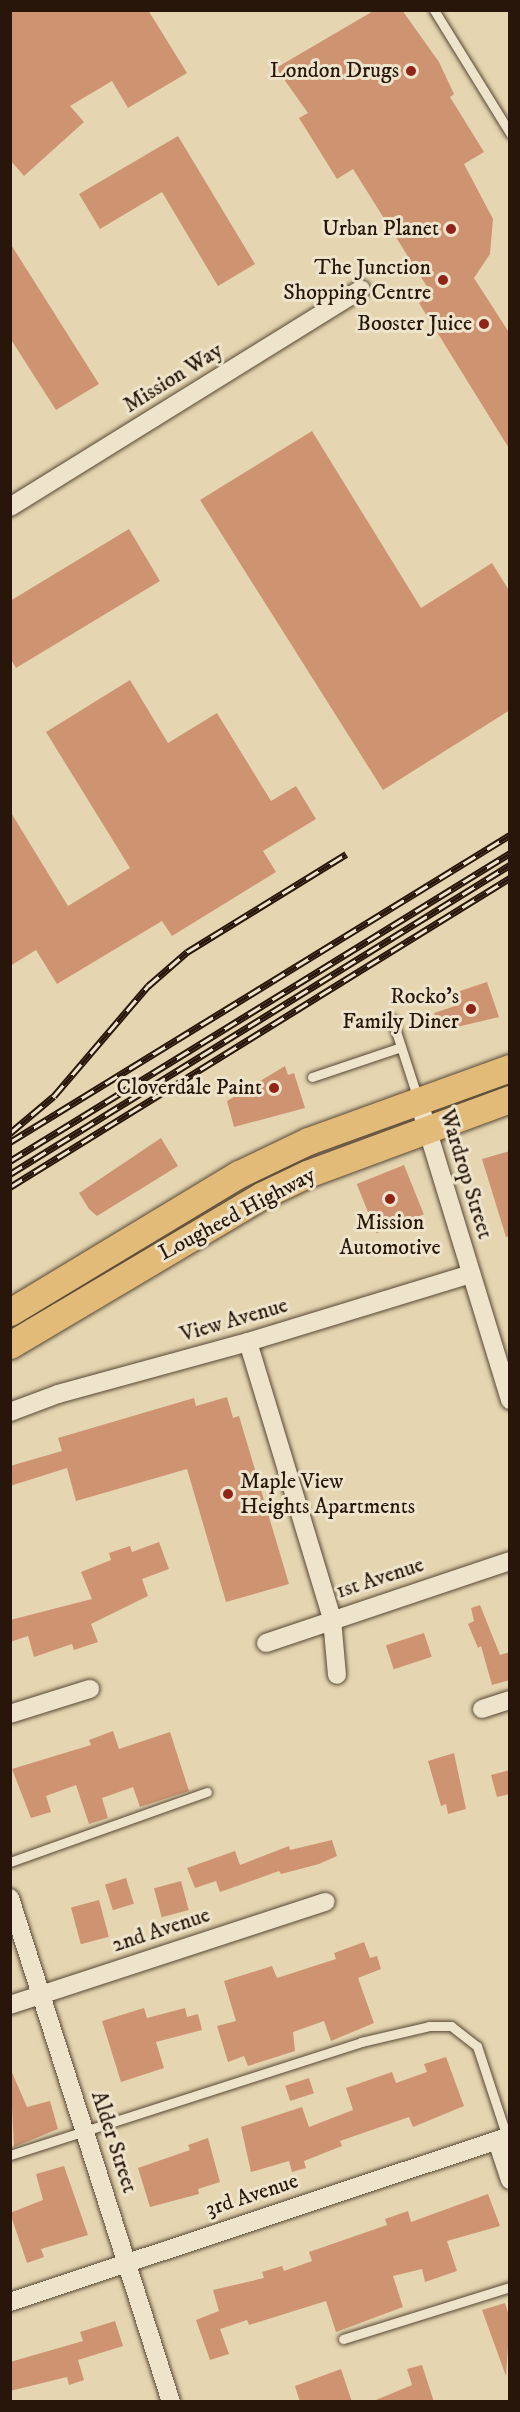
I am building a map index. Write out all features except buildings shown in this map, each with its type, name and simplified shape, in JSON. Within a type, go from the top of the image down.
[{"type":"main road","name":"Lougheed Highway","points":[[10,1312],[238,1174],[308,1141],[418,1099],[510,1068]]},
{"type":"main road","name":"Lougheed Highway","points":[[10,1345],[261,1196],[307,1174],[510,1099]]},
{"type":"street","name":"Mission Way","points":[[10,507],[361,289]]},
{"type":"street","name":"Wardrop Street","points":[[418,1099],[510,1400]]},
{"type":"street","name":"View Avenue","points":[[10,1412],[58,1394],[248,1342],[470,1274]]},
{"type":"street","points":[[248,1342],[332,1619],[337,1675]]},
{"type":"street","name":"1st Avenue","points":[[266,1643],[510,1561]]},
{"type":"street","points":[[10,1714],[90,1689]]},
{"type":"street","points":[[482,1709],[510,1700]]},
{"type":"street","name":"Alder Street","points":[[10,1898],[171,2402]]},
{"type":"street","name":"2nd Avenue","points":[[10,2005],[326,1902]]},
{"type":"street","points":[[505,2138],[510,2180]]},
{"type":"street","name":"3rd Avenue","points":[[10,2302],[127,2261],[505,2138]]},
{"type":"lane","points":[[434,10],[510,133]]},
{"type":"lane","points":[[392,1019],[418,1099]]},
{"type":"lane","points":[[312,1077],[401,1047]]},
{"type":"lane","points":[[10,1862],[207,1792]]},
{"type":"lane","points":[[10,2156],[361,2042],[429,2026],[451,2026],[477,2046],[505,2138]]},
{"type":"lane","points":[[344,2339],[510,2287]]},
{"type":"railway","points":[[10,1142],[510,835]]},
{"type":"railway","points":[[10,1161],[510,853]]},
{"type":"railway","points":[[10,1133],[54,1096],[148,986],[187,952],[346,854]]},
{"type":"railway","points":[[10,1174],[510,865]]},
{"type":"railway","points":[[10,1187],[510,878]]},
{"type":"place","name":"London Drugs","points":[[411,71]]},
{"type":"place","name":"Urban Planet","points":[[451,229]]},
{"type":"place","name":"The Junction Shopping Centre","points":[[443,280]]},
{"type":"place","name":"Booster Juice","points":[[484,324]]},
{"type":"place","name":"Rocko's Family Diner","points":[[471,1009]]},
{"type":"place","name":"Cloverdale Paint","points":[[274,1088]]},
{"type":"place","name":"Mission Automotive","points":[[390,1199]]},
{"type":"place","name":"Maple View Heights Apartments","points":[[228,1494]]}]
